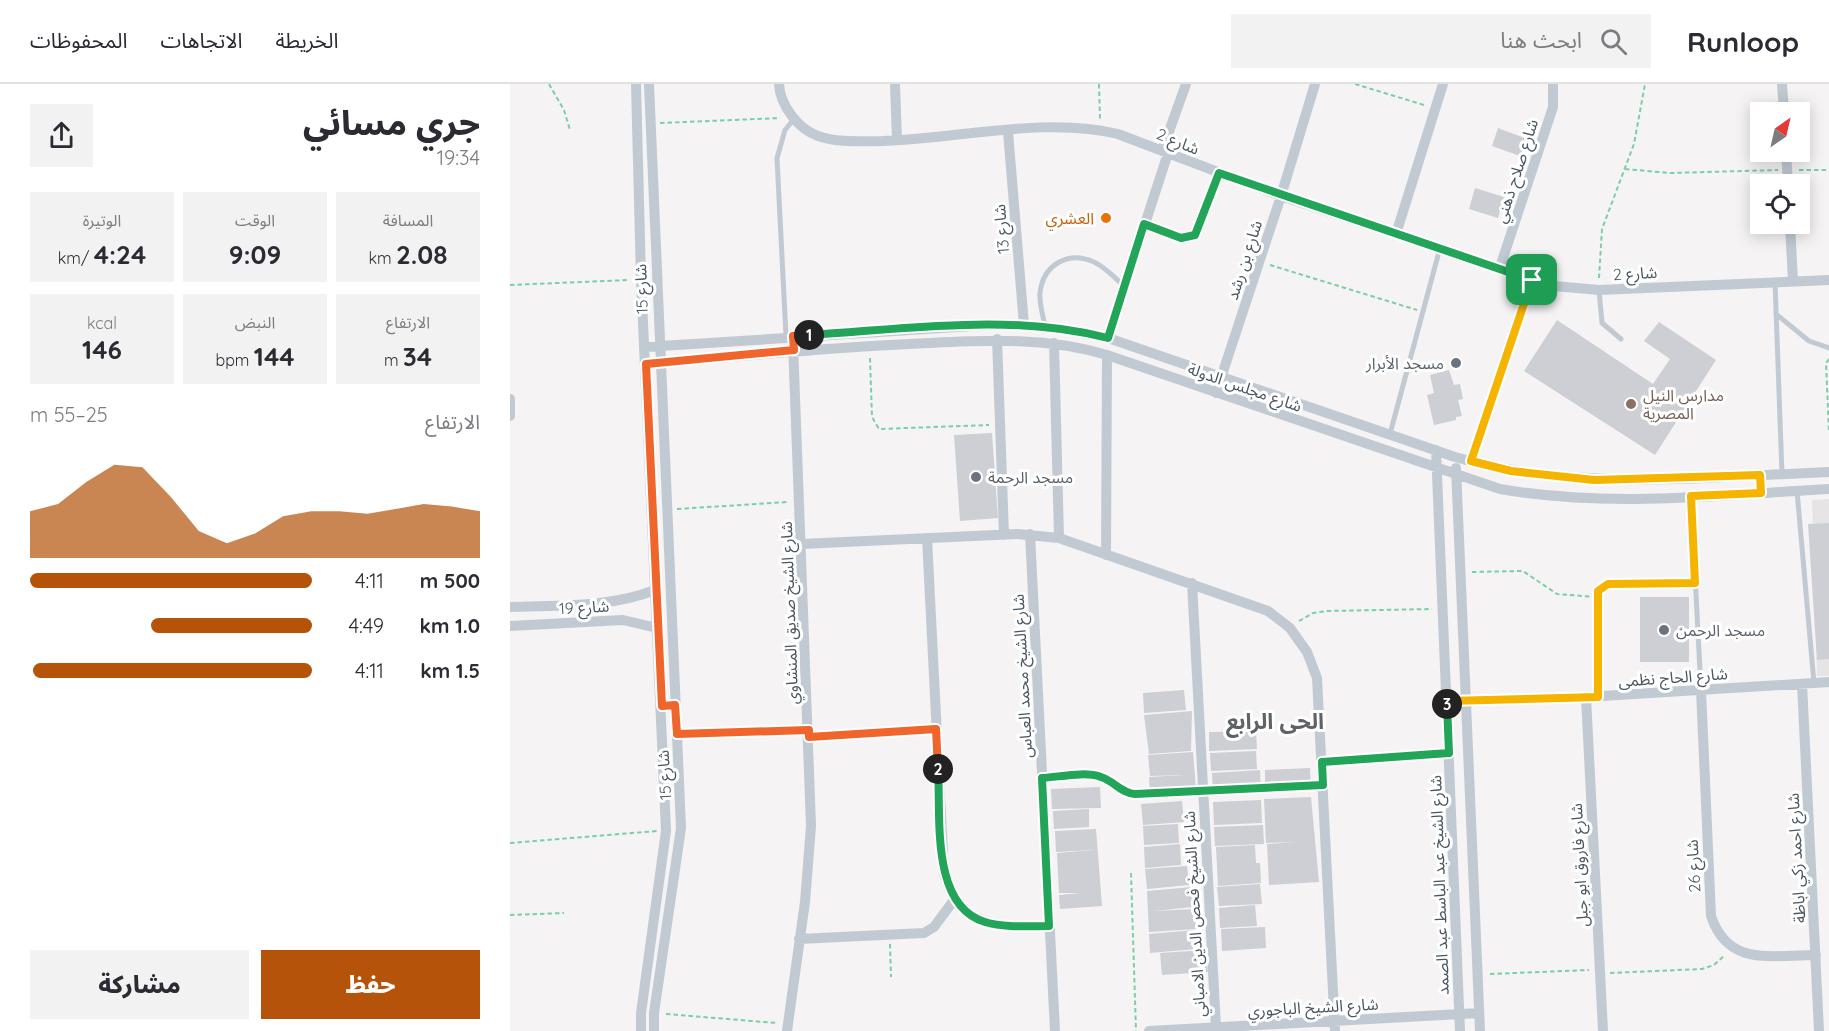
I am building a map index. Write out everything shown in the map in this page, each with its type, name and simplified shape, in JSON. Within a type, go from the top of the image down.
[{"type":"street","name":"شارع 15","points":[[636,84],[641,279],[666,831],[641,1013],[641,1031]]},
{"type":"street","name":"شارع 15","points":[[649,84],[658,346],[681,828],[654,1013],[654,1031]]},
{"type":"street","name":"شارع 2","points":[[780,84],[780,93],[794,119],[817,136],[846,141],[897,140],[1063,127],[1100,129],[1281,196],[1500,267],[1532,280],[1576,290],[1829,279]]},
{"type":"street","points":[[895,84],[897,140]]},
{"type":"street","points":[[1108,338],[1186,84]]},
{"type":"street","name":"شارع بن رشد","points":[[1216,393],[1315,84]]},
{"type":"street","points":[[1396,234],[1443,84]]},
{"type":"street","name":"شارع صلاح ذهني","points":[[1500,267],[1553,107],[1553,84]]},
{"type":"street","points":[[1782,84],[1783,102]]},
{"type":"street","name":"شارع 13","points":[[1008,132],[1024,325]]},
{"type":"street","points":[[1787,162],[1787,174]]},
{"type":"street","points":[[1791,234],[1793,281]]},
{"type":"street","points":[[988,325],[993,340],[1000,424],[1004,535]]},
{"type":"street","name":"شارع مجلس الدولة","points":[[645,347],[988,325],[1045,326],[1108,338],[1455,457],[1511,471],[1594,480],[1829,472]]},
{"type":"street","name":"شارع الشيخ صديق المنشاوي","points":[[787,1027],[810,854],[809,733],[794,350],[789,336]]},
{"type":"street","name":"شارع مجلس الدولة","points":[[646,364],[794,350],[870,346],[993,340],[1054,343],[1107,355],[1500,489],[1590,500],[1829,489]]},
{"type":"street","points":[[1054,343],[1059,538]]},
{"type":"street","points":[[1106,555],[1107,355]]},
{"type":"street","points":[[510,399],[510,414]]},
{"type":"street","name":"شارع الشيخ عبد الباسط عبد الصمد","points":[[1436,450],[1460,1031]]},
{"type":"street","name":"شارع الشيخ عبد الباسط عبد الصمد","points":[[1455,457],[1480,1031]]},
{"type":"street","points":[[1760,475],[1761,493]]},
{"type":"street","points":[[801,544],[1030,534],[1059,538],[1268,610],[1290,628],[1307,651],[1317,678],[1335,1026]]},
{"type":"street","name":"شارع الشيخ محمد العباس","points":[[1030,534],[1055,1031]]},
{"type":"street","points":[[927,538],[944,874],[954,900],[967,913],[982,922],[1000,926],[1049,926]]},
{"type":"street","name":"شارع الشيخ فحص الدين الامباني","points":[[1192,583],[1216,1028]]},
{"type":"street","name":"شارع 19","points":[[510,607],[603,603],[638,597],[655,590]]},
{"type":"street","name":"شارع 19","points":[[510,626],[623,620],[657,628]]},
{"type":"street","name":"شارع الحاج نظمى","points":[[1447,701],[1598,697],[1829,682]]},
{"type":"street","name":"شارع احمد زكي اباظة","points":[[1802,684],[1820,1031]]},
{"type":"street","name":"شارع 26","points":[[1701,690],[1711,916],[1717,933],[1730,947]]},
{"type":"street","name":"شارع فاروق ابو جبل","points":[[1586,697],[1603,1031]]},
{"type":"street","points":[[662,706],[675,705]]},
{"type":"street","points":[[799,939],[924,933],[934,927],[954,900]]},
{"type":"street","points":[[1730,947],[1747,955],[1816,955]]},
{"type":"street","name":"شارع الشيخ الباجوري","points":[[1149,1031],[1335,1026],[1479,1014]]},
{"type":"lane","points":[[789,336],[777,159],[785,130],[794,119]]},
{"type":"lane","points":[[1389,434],[1440,248]]},
{"type":"lane","points":[[1045,326],[1040,295],[1044,276],[1058,261],[1077,256],[1096,263],[1124,286]]},
{"type":"lane","points":[[1471,461],[1532,280]]},
{"type":"lane","points":[[1775,282],[1782,474]]},
{"type":"lane","points":[[1599,290],[1602,323],[1621,339]]},
{"type":"lane","points":[[1776,314],[1809,341],[1829,348]]},
{"type":"lane","points":[[1797,491],[1814,683]]},
{"type":"lane","points":[[1691,496],[1701,690]]},
{"type":"path","points":[[549,84],[564,110],[570,130]]},
{"type":"path","points":[[1099,84],[1100,129]]},
{"type":"path","points":[[1355,84],[1436,108]]},
{"type":"path","points":[[1599,290],[1602,230],[1606,212],[1625,169],[1640,119],[1645,84]]},
{"type":"path","points":[[651,123],[763,117],[794,119]]},
{"type":"path","points":[[1625,169],[1670,173],[1829,170]]},
{"type":"path","points":[[1144,224],[1181,238],[1195,235],[1219,173]]},
{"type":"path","points":[[1259,262],[1422,311]]},
{"type":"path","points":[[510,285],[641,279]]},
{"type":"path","points":[[870,346],[872,417],[879,429],[1000,424]]},
{"type":"path","points":[[1829,358],[1826,363],[1829,433]]},
{"type":"path","points":[[666,510],[800,502]]},
{"type":"path","points":[[1460,572],[1523,571],[1557,594],[1596,597]]},
{"type":"path","points":[[1598,697],[1596,597],[1598,591],[1608,584],[1695,583]]},
{"type":"path","points":[[1290,628],[1307,616],[1327,611],[1443,609]]},
{"type":"path","points":[[677,734],[936,729]]},
{"type":"path","points":[[1322,762],[1449,753]]},
{"type":"path","points":[[1042,778],[1095,775],[1129,794],[1323,785]]},
{"type":"path","points":[[510,843],[666,831]]},
{"type":"path","points":[[1131,873],[1136,1031]]},
{"type":"path","points":[[510,915],[564,913]]},
{"type":"path","points":[[890,935],[891,977]]},
{"type":"path","points":[[1478,974],[1702,969],[1724,958],[1730,947]]},
{"type":"path","points":[[654,1013],[787,1027]]},
{"type":"shaded area","points":[[1829,499],[1829,676],[1817,676],[1812,500]]},
{"type":"building","points":[[1498,128],[1527,139],[1520,156],[1492,146]]},
{"type":"building","points":[[1475,188],[1504,197],[1498,218],[1469,209]]},
{"type":"building","name":"مدارس النيل المصرية","points":[[1557,320],[1653,384],[1670,359],[1644,341],[1659,322],[1716,360],[1655,455],[1524,371]]},
{"type":"building","name":"مسجد الأبرار","points":[[1449,370],[1454,385],[1460,384],[1463,399],[1458,400],[1462,416],[1456,417],[1456,420],[1434,425],[1427,395],[1434,393],[1430,375]]},
{"type":"building","name":"مسجد الرحمة","points":[[992,433],[998,518],[960,521],[954,435]]},
{"type":"building","points":[[1829,523],[1829,659],[1817,660],[1808,524]]},
{"type":"building","name":"مسجد الرحمن","points":[[1640,597],[1689,597],[1689,662],[1640,662]]},
{"type":"building","points":[[1184,690],[1186,710],[1144,713],[1143,693]]},
{"type":"building","points":[[1192,711],[1191,751],[1149,754],[1144,715]]},
{"type":"building","points":[[1256,731],[1257,749],[1209,751],[1209,732]]},
{"type":"building","points":[[1256,751],[1257,769],[1211,771],[1210,753]]},
{"type":"building","points":[[1193,752],[1196,789],[1150,792],[1149,777],[1185,775],[1150,776],[1148,755]]},
{"type":"building","points":[[1310,768],[1311,789],[1265,791],[1265,770]]},
{"type":"building","points":[[1260,770],[1261,793],[1213,795],[1212,773]]},
{"type":"building","points":[[1100,787],[1101,808],[1052,809],[1051,789]]},
{"type":"building","points":[[1311,797],[1319,882],[1269,885],[1267,844],[1297,842],[1266,843],[1264,799]]},
{"type":"building","points":[[1261,800],[1262,823],[1214,825],[1213,802]]},
{"type":"building","points":[[1182,801],[1184,822],[1143,825],[1141,804]]},
{"type":"building","points":[[1089,809],[1089,827],[1054,829],[1053,811]]},
{"type":"building","points":[[1178,824],[1179,843],[1144,845],[1143,826]]},
{"type":"building","points":[[1263,825],[1264,844],[1215,846],[1214,827]]},
{"type":"building","points":[[1096,829],[1102,906],[1060,909],[1059,895],[1081,893],[1059,893],[1057,853],[1094,850],[1056,852],[1055,831]]},
{"type":"building","points":[[1180,844],[1181,865],[1145,868],[1144,847]]},
{"type":"building","points":[[1255,845],[1256,863],[1260,863],[1261,883],[1218,886],[1216,847]]},
{"type":"building","points":[[1187,866],[1189,885],[1147,889],[1145,869]]},
{"type":"building","points":[[1260,884],[1262,904],[1219,906],[1217,887]]},
{"type":"building","points":[[1192,887],[1193,907],[1154,911],[1195,909],[1196,929],[1149,932],[1147,891]]},
{"type":"building","points":[[1255,905],[1257,926],[1220,928],[1219,908]]},
{"type":"building","points":[[1265,927],[1266,948],[1222,951],[1221,929]]},
{"type":"building","points":[[1195,930],[1196,949],[1150,953],[1149,934]]},
{"type":"building","points":[[1206,950],[1208,972],[1162,975],[1160,953]]},
{"type":"place","name":"العشري","points":[[1106,218]]},
{"type":"place","name":"مسجد الأبرار","points":[[1456,363]]},
{"type":"place","name":"مدارس النيل المصرية","points":[[1631,404]]},
{"type":"place","name":"مسجد الرحمة","points":[[976,477]]},
{"type":"place","name":"مسجد الرحمن","points":[[1664,630]]},
{"type":"district","name":"الحى الرابع","points":[[1275,721]]},
{"type":"route","points":[[1219,173],[1281,196],[1500,267],[1532,280],[1471,461],[1511,471],[1594,480],[1760,475],[1761,493],[1691,496],[1695,583],[1608,584],[1602,586],[1598,591],[1596,597],[1598,697],[1447,701],[1449,753],[1322,762],[1323,785],[1129,794],[1095,775],[1042,778],[1049,926],[1000,926],[982,922],[967,913],[954,900],[944,874],[936,729],[809,737],[809,730],[677,734],[675,705],[662,706],[646,364],[794,350],[793,336],[988,325],[1045,326],[1108,338],[1144,224],[1181,238],[1195,235],[1219,173]]}]
